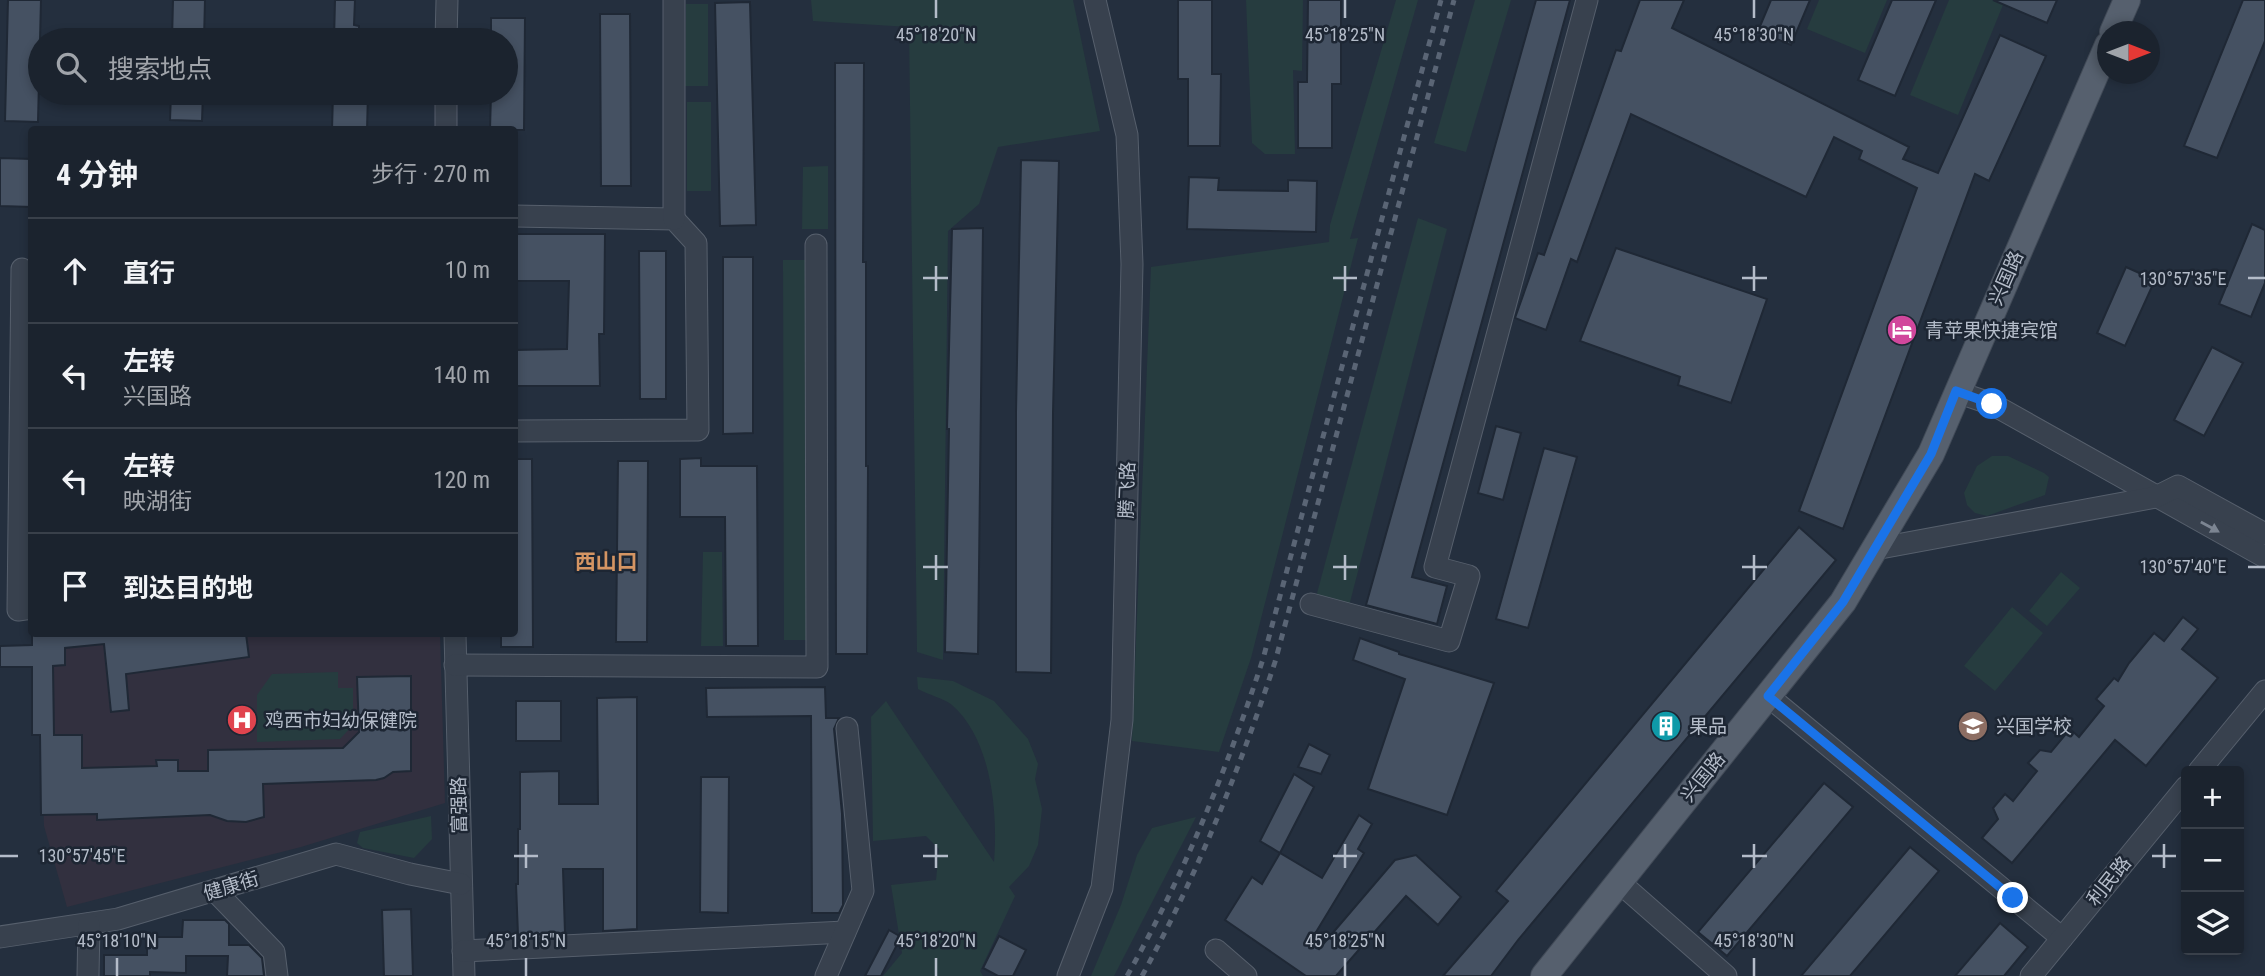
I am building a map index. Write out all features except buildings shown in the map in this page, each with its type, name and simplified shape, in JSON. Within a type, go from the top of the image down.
[{"type":"main road","points":[[2118,21],[2127,0]]},
{"type":"main road","name":"兴国路","points":[[1544,976],[1843,602],[1931,454],[2097,70]]},
{"type":"street","points":[[446,28],[447,0]]},
{"type":"street","points":[[518,431],[698,430],[696,243],[674,219],[674,0]]},
{"type":"street","name":"腾飞路","points":[[1068,976],[1102,888],[1122,720],[1132,264],[1127,135],[1095,0]]},
{"type":"street","points":[[1311,604],[1449,641],[1469,576],[1435,567],[1587,0]]},
{"type":"street","points":[[446,105],[446,126]]},
{"type":"street","points":[[518,216],[674,219]]},
{"type":"street","points":[[456,665],[817,667],[816,245]]},
{"type":"street","points":[[0,269],[27,269],[18,610],[28,609]]},
{"type":"street","points":[[1956,391],[1992,404],[2265,557]]},
{"type":"street","points":[[1875,549],[2156,497],[2178,486],[2265,534]]},
{"type":"street","name":"富强路","points":[[455,637],[464,976]]},
{"type":"street","points":[[2203,766],[2265,691]]},
{"type":"street","points":[[1768,696],[2062,938]]},
{"type":"street","points":[[826,976],[863,891],[847,728]]},
{"type":"street","name":"利民路","points":[[2031,976],[2181,793]]},
{"type":"street","name":"健康街","points":[[0,937],[118,919],[336,854],[410,874],[461,884]]},
{"type":"street","points":[[1619,883],[1726,976]]},
{"type":"street","points":[[215,891],[274,952],[278,976]]},
{"type":"street","points":[[88,976],[89,924]]},
{"type":"street","points":[[463,951],[845,932]]},
{"type":"street","points":[[1216,950],[1246,976]]},
{"type":"shaded area","name":"鸡西市妇幼保健院","points":[[38,637],[440,637],[445,803],[301,847],[67,907],[44,826]]},
{"type":"green space","points":[[811,0],[1073,0],[1100,131],[998,147],[979,204],[948,231],[943,660],[917,652],[909,27],[813,21]]},
{"type":"green space","points":[[1246,0],[1303,0],[1302,71],[1293,70],[1295,154],[1265,154],[1252,143]]},
{"type":"green space","points":[[1396,0],[1418,0],[1350,239],[1358,238],[1251,658],[1219,752],[1132,741],[1151,267],[1329,242],[1330,225]]},
{"type":"green space","points":[[1475,0],[1511,0],[1466,152],[1434,143]]},
{"type":"green space","points":[[1819,0],[1887,0],[1865,53],[1807,29]]},
{"type":"green space","points":[[1949,0],[2005,0],[1958,115],[1910,95]]},
{"type":"green space","points":[[686,4],[708,4],[708,86],[685,86]]},
{"type":"green space","points":[[687,102],[711,102],[711,191],[687,191]]},
{"type":"green space","points":[[828,166],[828,229],[802,229],[803,167]]},
{"type":"green space","points":[[1418,218],[1447,229],[1349,606],[1316,597]]},
{"type":"green space","points":[[783,260],[811,260],[811,640],[784,640]]},
{"type":"green space","points":[[1992,456],[2008,456],[2044,473],[2049,477],[2045,495],[1987,516],[1975,513],[1967,505],[1964,493],[1977,466]]},
{"type":"green space","points":[[703,552],[722,552],[723,646],[701,646]]},
{"type":"green space","points":[[2061,572],[2080,588],[2047,626],[2029,611]]},
{"type":"green space","points":[[2012,607],[2043,633],[1995,691],[1964,666]]},
{"type":"green space","points":[[338,672],[338,688],[353,688],[353,725],[340,739],[257,742],[257,695],[272,674]]},
{"type":"green space","points":[[917,677],[953,681],[994,701],[1028,739],[1038,764],[1035,779],[1042,809],[1038,845],[1029,866],[1009,887],[1015,896],[980,971],[983,976],[883,976],[902,953],[891,885],[936,880],[939,849],[926,836],[873,841],[871,717],[886,701],[994,862],[995,822],[990,778],[976,737],[952,705],[918,689]]},
{"type":"green space","points":[[431,816],[432,839],[414,858],[363,848],[357,843],[360,832]]},
{"type":"green space","points":[[1196,817],[1114,976],[1091,976],[1121,905],[1137,855],[1152,828]]},
{"type":"railway","points":[[1127,976],[1148,938],[1203,821],[1235,741],[1263,659],[1441,0]]},
{"type":"railway","points":[[1142,976],[1181,900],[1216,822],[1275,662],[1454,0]]},
{"type":"place","name":"青苹果快捷宾馆","points":[[1902,330]]},
{"type":"place","name":"鸡西市妇幼保健院","points":[[242,720]]},
{"type":"place","name":"果品","points":[[1666,726]]},
{"type":"place","name":"兴国学校","points":[[1973,726]]},
{"type":"district","name":"西山口","points":[[606,562]]},
{"type":"route","points":[[1992,404],[1956,391],[1931,454],[1843,602],[1768,696],[2013,898]]}]
